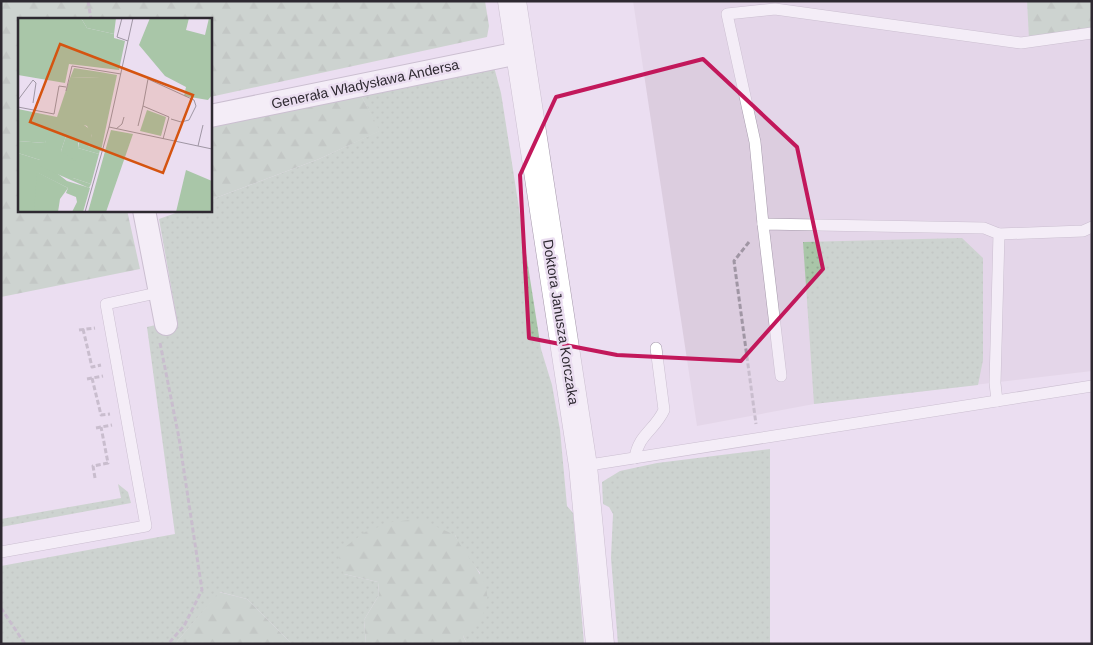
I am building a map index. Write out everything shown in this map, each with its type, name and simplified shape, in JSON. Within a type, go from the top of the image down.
[{"type":"street","name":"Doktora Janusza Korczaka","points":[[512,1],[583,466],[600,644]]},
{"type":"street","name":"Generała Władysława Andersa","points":[[211,116],[519,53]]},
{"type":"street","points":[[144,211],[166,324]]},
{"type":"lane","points":[[781,376],[763,224],[756,142],[727,14],[775,9],[1021,43],[1092,33]]},
{"type":"lane","points":[[763,224],[984,228],[999,234],[1083,230],[1092,227]]},
{"type":"lane","points":[[997,401],[995,383],[999,234]]},
{"type":"lane","points":[[1,552],[146,526],[106,304],[161,292]]},
{"type":"lane","points":[[635,458],[637,445],[661,418],[664,410],[656,348]]},
{"type":"lane","points":[[583,466],[1092,386]]},
{"type":"path","points":[[88,1],[91,18]]},
{"type":"path","points":[[734,261],[756,424]]},
{"type":"path","points":[[166,324],[158,331],[179,438],[202,590],[184,626],[168,644]]},
{"type":"path","points":[[78,330],[94,328]]},
{"type":"path","points":[[84,329],[92,367],[117,363]]},
{"type":"path","points":[[87,380],[103,376]]},
{"type":"path","points":[[92,378],[101,415],[125,411]]},
{"type":"path","points":[[95,478],[93,466],[108,463],[98,427],[114,425]]},
{"type":"path","points":[[1,608],[18,630],[25,644]]},
{"type":"highlighted area","points":[[703,59],[797,147],[823,269],[741,361],[617,355],[529,338],[520,175],[556,97]]},
{"type":"shaded area","points":[[633,1],[1027,1],[1030,39],[1092,28],[1092,371],[814,404],[697,426]]},
{"type":"green space","points":[[1,1],[485,1],[489,26],[487,37],[211,97],[211,18],[18,18],[18,211],[127,211],[140,269],[1,297]]},
{"type":"green space","points":[[1027,1],[1092,1],[1092,28],[1029,39]]},
{"type":"green space","points":[[494,67],[501,93],[541,349],[552,385],[560,430],[567,506],[573,513],[584,644],[467,644],[463,636],[480,573],[461,549],[455,535],[344,574],[378,582],[379,595],[364,620],[366,644],[292,644],[247,599],[220,592],[175,644],[1,644],[1,566],[175,534],[147,327],[177,320],[159,219],[181,211],[211,211],[211,200],[319,159],[379,131],[361,95]]},
{"type":"green space","points":[[361,95],[380,131],[319,159],[211,200],[211,127]]},
{"type":"green space","points":[[962,238],[983,258],[983,360],[978,385],[814,404],[803,242]]},
{"type":"green space","points":[[770,449],[770,644],[618,644],[611,558],[613,514],[609,507],[603,504],[602,482],[620,471],[657,463]]},
{"type":"green space","points":[[118,484],[128,492],[131,503],[1,527],[1,519],[121,498]]},
{"type":"green space","points":[[419,519],[455,535],[484,581],[487,591],[487,602],[484,612],[463,636],[467,644],[366,644],[364,620],[379,595],[378,582],[344,574],[339,559],[341,550],[365,532],[392,522]]},
{"type":"green space","points":[[219,592],[247,599],[292,644],[175,644]]}]
